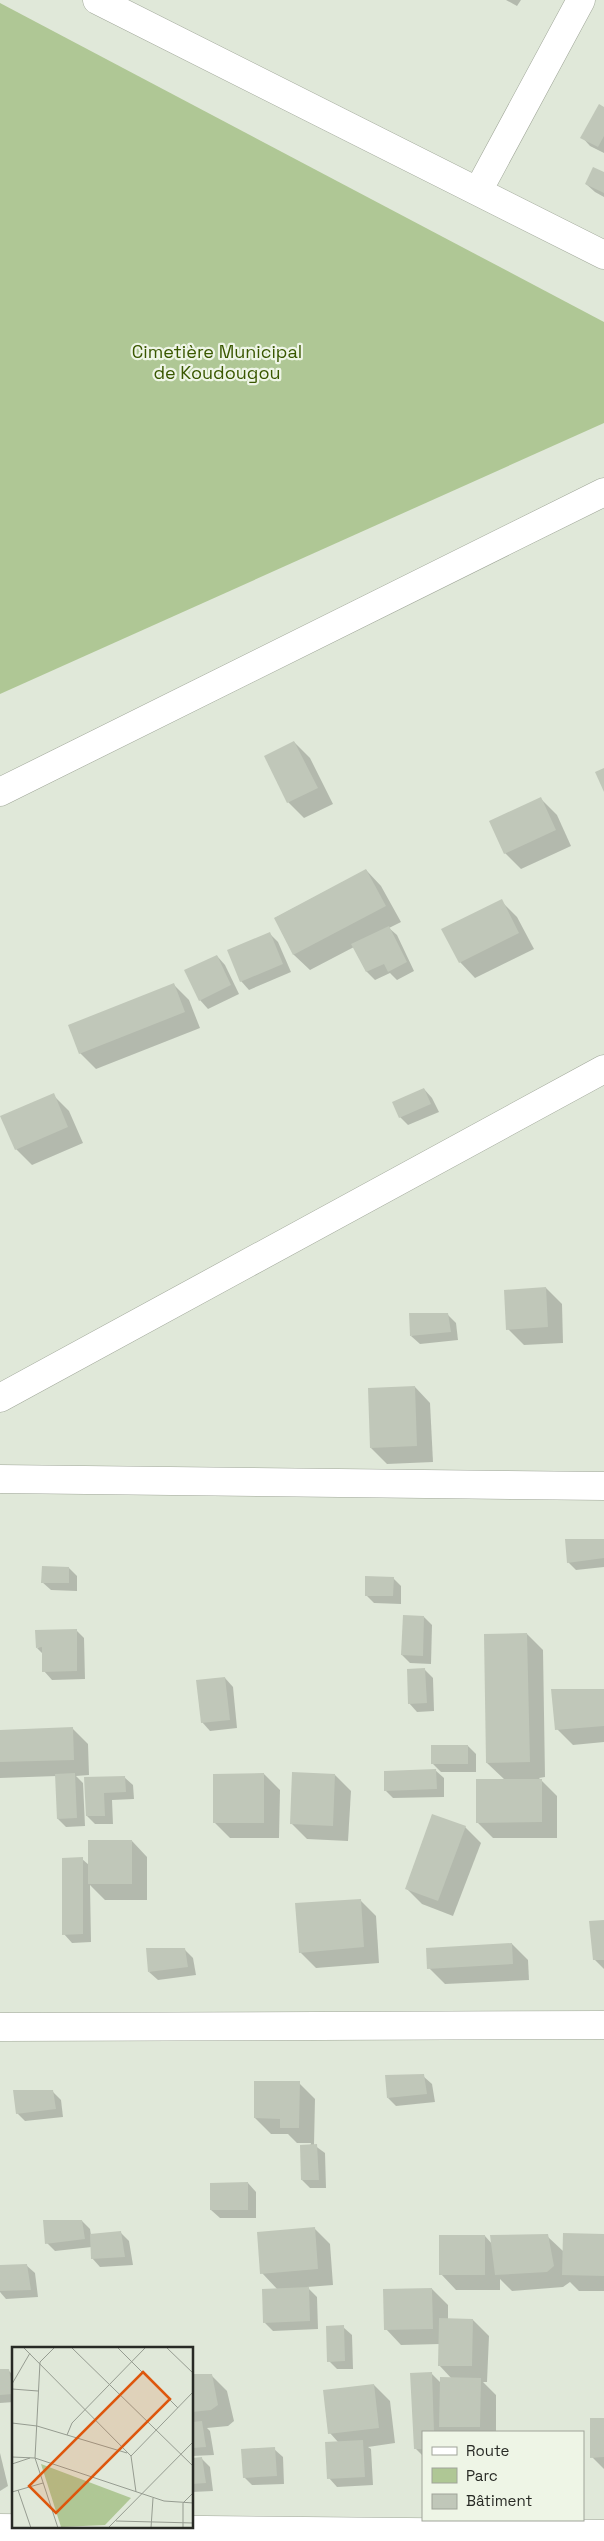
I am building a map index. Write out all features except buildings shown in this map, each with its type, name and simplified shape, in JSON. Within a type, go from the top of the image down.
[{"type":"street","points":[[97,0],[604,255]]},
{"type":"street","points":[[478,191],[580,0]]},
{"type":"street","points":[[0,792],[604,492]]},
{"type":"street","points":[[0,1398],[604,1069]]},
{"type":"street","points":[[0,1479],[604,1486]]},
{"type":"street","points":[[0,2027],[604,2025]]},
{"type":"street","points":[[0,2528],[604,2534]]},
{"type":"green space","name":"Cimetière Municipal de Koudougou","points":[[0,3],[604,322],[604,423],[0,694]]}]
